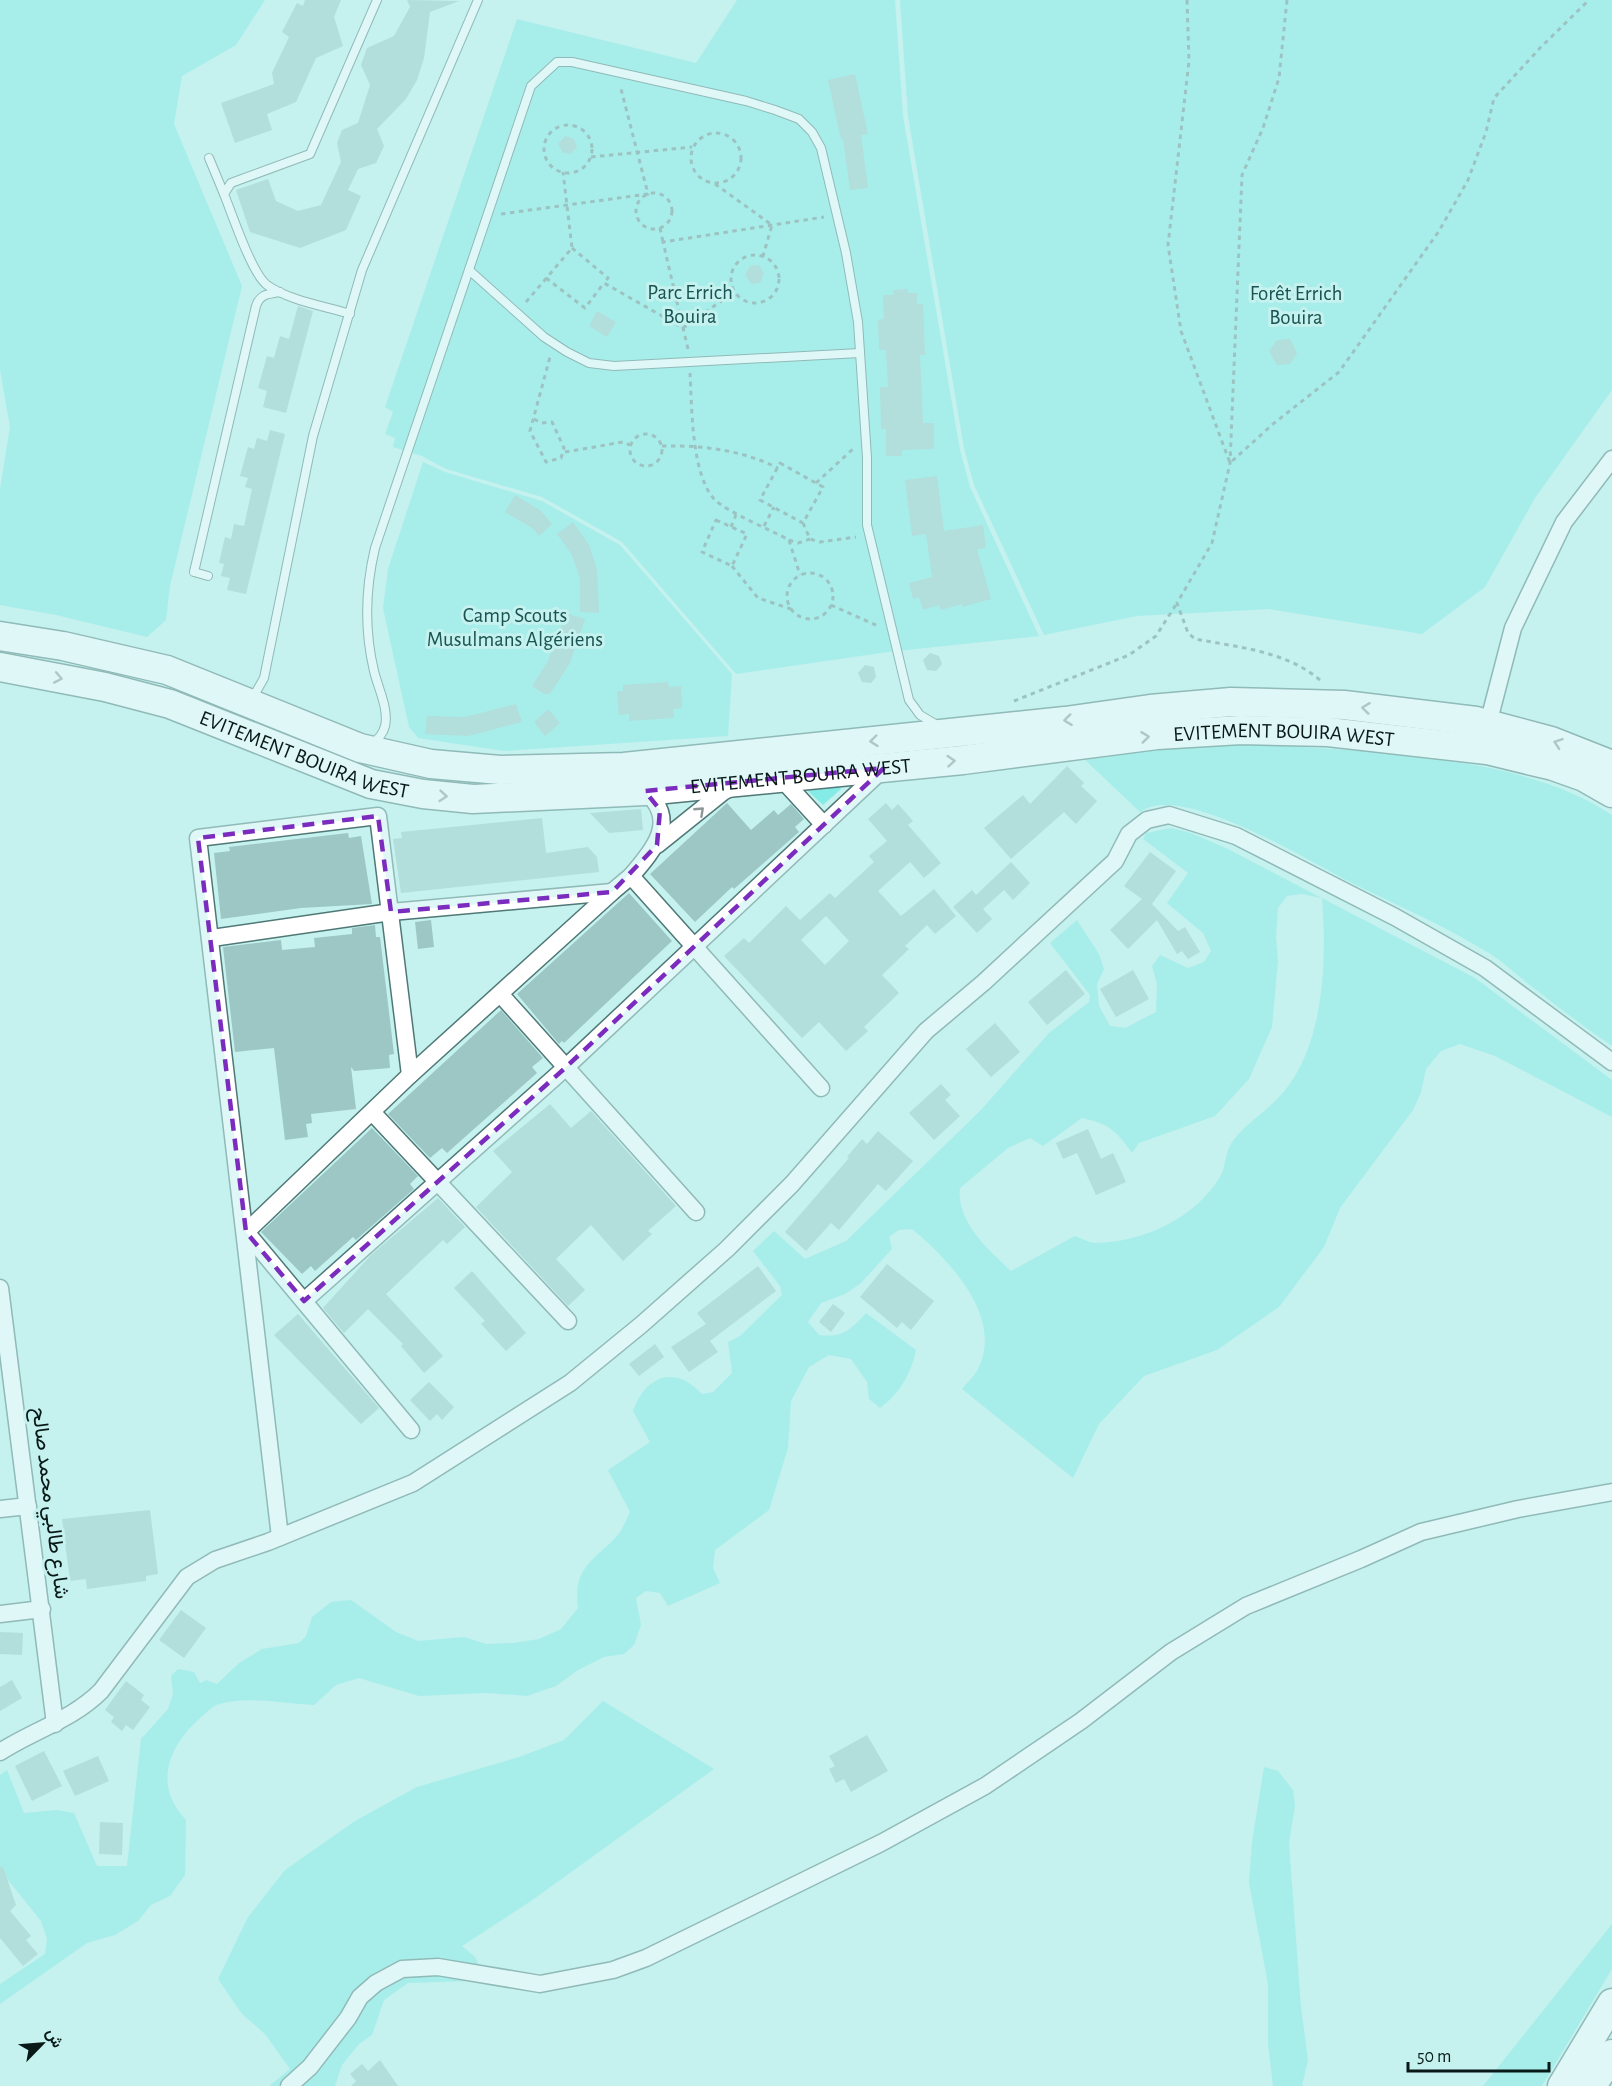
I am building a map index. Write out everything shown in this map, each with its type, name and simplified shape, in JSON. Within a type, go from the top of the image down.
[{"type":"highway","name":"EVITEMENT BOUIRA WEST","points":[[0,636],[63,646],[167,670],[244,716],[371,784],[423,794],[485,799],[645,791],[884,768],[1157,735],[1241,730],[1328,732],[1487,750],[1552,766],[1584,777],[1612,793]]},
{"type":"highway","name":"EVITEMENT BOUIRA WEST","points":[[0,667],[105,687],[170,704],[244,716],[360,748],[430,764],[500,770],[624,767],[1231,702],[1344,705],[1488,724],[1551,741],[1612,765]]},
{"type":"highway","points":[[1562,2086],[1612,2003]]},
{"type":"highway","points":[[1592,2086],[1612,2054]]},
{"type":"street","points":[[1488,724],[1513,628],[1564,522],[1612,459]]},
{"type":"street","points":[[304,1301],[564,1068],[884,768]]},
{"type":"street","points":[[781,778],[824,825]]},
{"type":"street","points":[[246,1232],[410,1075],[631,876],[657,845],[723,792],[746,781]]},
{"type":"street","points":[[645,791],[660,810],[657,845]]},
{"type":"street","points":[[0,1752],[22,1737],[55,1724],[86,1706],[101,1691],[187,1577],[215,1560],[280,1537],[412,1483],[570,1383],[727,1249],[776,1200],[926,1031],[983,983],[1115,861],[1129,834],[1147,820],[1169,815],[1236,836],[1395,917],[1485,968],[1612,1062]]},
{"type":"street","points":[[280,1537],[212,938],[198,838],[378,816],[410,1075]]},
{"type":"street","points":[[631,876],[821,1088]]},
{"type":"street","points":[[212,938],[391,912],[612,892]]},
{"type":"street","points":[[501,995],[564,1068],[696,1212]]},
{"type":"street","points":[[372,1112],[568,1321]]},
{"type":"street","points":[[246,1232],[411,1430]]},
{"type":"street","name":"شارع طالبي محمد صالح","points":[[0,1288],[55,1724]]},
{"type":"street","points":[[289,2086],[310,2067],[348,2018],[360,1997],[376,1983],[402,1970],[438,1966],[540,1984],[613,1970],[646,1958],[847,1860],[968,1796],[1041,1750],[1170,1652],[1246,1606],[1421,1532],[1518,1509],[1612,1492]]},
{"type":"street","points":[[0,1509],[28,1506]]},
{"type":"street","points":[[0,1614],[42,1609]]},
{"type":"lane","points":[[224,194],[231,183],[310,154],[377,0]]},
{"type":"lane","points":[[244,716],[264,678],[313,436],[362,270],[478,0]]},
{"type":"lane","points":[[360,748],[372,744],[382,736],[386,724],[374,670],[365,610],[367,579],[375,548],[531,86],[557,62],[572,62],[746,100],[799,119],[812,132],[821,148],[838,214],[858,322],[870,535],[892,632],[909,700],[921,715],[954,732]]},
{"type":"lane","points":[[209,158],[257,272],[266,284],[280,292],[350,314]]},
{"type":"lane","points":[[469,270],[554,343],[588,363],[614,366],[860,353]]},
{"type":"lane","points":[[208,576],[194,572],[256,306],[259,298],[266,294],[280,292]]},
{"type":"path","points":[[1186,0],[1189,61],[1168,245],[1181,331],[1230,463]]},
{"type":"path","points":[[1004,705],[1130,655],[1156,636],[1212,543],[1230,463],[1242,175],[1263,128],[1279,78],[1287,0]]},
{"type":"path","points":[[1230,463],[1273,424],[1339,372],[1439,231],[1468,180],[1486,132],[1494,98],[1540,47],[1589,0]]},
{"type":"path","points":[[616,72],[648,194]]},
{"type":"path","points":[[560,126],[575,126],[588,135],[591,142],[591,157],[583,168],[570,173],[563,172],[550,164],[544,150],[548,136],[560,126]]},
{"type":"path","points":[[715,184],[731,178],[741,165],[740,148],[728,135],[712,132],[697,140],[692,147],[690,156],[694,171],[772,225]]},
{"type":"path","points":[[591,157],[692,147]]},
{"type":"path","points":[[546,278],[585,308],[608,279],[572,248],[563,172]]},
{"type":"path","points":[[487,215],[653,193],[664,197],[671,206],[670,218],[660,228],[646,227],[638,219],[637,207],[648,194]]},
{"type":"path","points":[[663,243],[838,214]]},
{"type":"path","points":[[763,255],[772,225]]},
{"type":"path","points":[[660,228],[689,363],[695,445],[708,490],[717,502],[798,543],[810,539],[820,542],[870,535]]},
{"type":"path","points":[[516,312],[572,248]]},
{"type":"path","points":[[748,255],[763,255],[775,265],[780,280],[774,294],[761,303],[746,302],[734,292],[730,277],[736,263],[748,255]]},
{"type":"path","points":[[604,284],[683,328]]},
{"type":"path","points":[[683,328],[734,292]]},
{"type":"path","points":[[554,343],[530,431],[546,462],[555,462],[564,452],[623,442],[630,445]]},
{"type":"path","points":[[534,419],[541,423],[552,422],[564,452]]},
{"type":"path","points":[[646,434],[656,437],[662,446],[657,461],[648,465],[633,460],[630,445],[637,436],[646,434]]},
{"type":"path","points":[[816,483],[866,437]]},
{"type":"path","points":[[662,446],[695,445],[718,449],[778,468]]},
{"type":"path","points":[[803,523],[823,487],[780,463],[760,500],[803,523],[810,539]]},
{"type":"path","points":[[764,526],[774,507]]},
{"type":"path","points":[[730,527],[737,512]]},
{"type":"path","points":[[732,566],[747,534],[717,520],[702,552],[732,566],[758,598],[791,609]]},
{"type":"path","points":[[789,540],[800,575]]},
{"type":"path","points":[[815,574],[827,581],[833,594],[831,605],[824,614],[811,619],[797,615],[788,602],[789,586],[800,575],[815,574]]},
{"type":"path","points":[[1177,603],[1188,633],[1196,639],[1258,651],[1281,659],[1316,676],[1344,705]]},
{"type":"path","points":[[831,605],[892,632]]},
{"type":"highlighted area","points":[[884,768],[564,1069],[304,1301],[246,1232],[198,838],[378,816],[391,912],[612,892],[657,845],[660,810],[645,791]]},
{"type":"green space","points":[[0,0],[265,0],[236,45],[182,76],[174,124],[242,286],[170,586],[166,620],[147,637],[56,615],[0,605],[0,489],[10,427],[0,370]]},
{"type":"green space","name":"Parc Errich Bouira","points":[[737,0],[895,0],[903,116],[960,450],[970,487],[1039,636],[888,652],[736,674],[622,542],[542,497],[446,469],[422,456],[393,447],[395,438],[385,434],[393,412],[385,407],[517,19],[696,63]]},
{"type":"green space","name":"Forêt Errich Bouira","points":[[900,0],[1612,0],[1612,390],[1535,498],[1485,587],[1422,634],[1269,609],[1137,616],[1044,635],[974,485],[964,448],[908,116]]},
{"type":"green space","name":"Camp Scouts Musulmans Algériens","points":[[423,462],[445,472],[542,501],[620,545],[732,674],[728,736],[504,751],[418,738],[409,727],[383,608],[388,569]]},
{"type":"green space","points":[[1248,744],[1387,753],[1485,767],[1532,779],[1574,794],[1612,815],[1612,1046],[1498,959],[1457,934],[1274,842],[1212,815],[1183,807],[1158,805],[1140,812],[1083,758],[1199,745]]},
{"type":"green space","points":[[839,786],[841,789],[823,805],[808,791]]},
{"type":"green space","points":[[1171,828],[1191,833],[1228,849],[1322,898],[1475,978],[1612,1080],[1612,1117],[1495,1056],[1460,1044],[1441,1051],[1426,1069],[1421,1092],[1413,1110],[1340,1208],[1324,1247],[1279,1307],[1217,1350],[1144,1376],[1099,1424],[1073,1478],[962,1389],[978,1370],[984,1347],[984,1328],[978,1308],[955,1272],[926,1241],[912,1229],[899,1230],[889,1237],[892,1249],[860,1284],[845,1294],[821,1303],[808,1322],[819,1335],[834,1335],[846,1332],[866,1313],[916,1350],[908,1375],[899,1389],[880,1408],[869,1399],[867,1382],[851,1359],[829,1355],[809,1367],[791,1401],[788,1448],[769,1510],[715,1550],[713,1568],[720,1583],[668,1606],[660,1593],[646,1591],[636,1598],[641,1625],[634,1645],[624,1654],[604,1657],[578,1670],[556,1686],[527,1696],[486,1693],[419,1696],[359,1678],[336,1685],[314,1705],[252,1700],[216,1705],[187,1731],[172,1755],[168,1768],[170,1794],[186,1820],[185,1875],[170,1896],[151,1905],[138,1921],[115,1935],[87,1943],[0,2004],[0,1984],[45,1954],[47,1939],[41,1921],[0,1870],[0,1775],[7,1770],[24,1813],[57,1810],[74,1813],[97,1866],[127,1866],[141,1739],[168,1709],[173,1694],[171,1676],[178,1669],[194,1672],[200,1683],[206,1680],[217,1684],[239,1663],[262,1649],[299,1643],[306,1636],[312,1617],[331,1602],[351,1600],[396,1632],[418,1641],[464,1637],[486,1644],[513,1643],[539,1639],[561,1629],[578,1608],[578,1584],[581,1575],[592,1560],[618,1535],[630,1512],[608,1470],[650,1442],[633,1411],[638,1399],[653,1382],[671,1377],[682,1379],[702,1394],[713,1392],[732,1373],[728,1342],[740,1336],[782,1295],[780,1286],[753,1251],[774,1231],[805,1259],[846,1241],[981,1110],[1049,1033],[1089,1002],[1090,995],[1050,943],[1077,920],[1099,954],[1104,969],[1097,984],[1099,1006],[1110,1026],[1125,1028],[1156,1012],[1157,984],[1152,966],[1160,955],[1188,968],[1204,962],[1211,951],[1203,933],[1167,903],[1188,873],[1143,839],[1146,833]],"holes":[[[1302,894],[1322,898],[1324,949],[1320,1003],[1305,1055],[1294,1078],[1278,1098],[1232,1142],[1222,1173],[1209,1192],[1182,1216],[1150,1232],[1114,1242],[1096,1243],[1075,1236],[1011,1271],[984,1244],[969,1224],[963,1212],[960,1188],[1008,1148],[1030,1138],[1043,1146],[1082,1118],[1112,1130],[1132,1153],[1139,1143],[1215,1116],[1249,1079],[1272,1027],[1278,961],[1276,937],[1278,908],[1287,896]]]},
{"type":"green space","points":[[603,1701],[714,1769],[531,1901],[462,1946],[475,1957],[480,1968],[469,1981],[408,1983],[384,2000],[372,2035],[359,2044],[342,2065],[335,2086],[269,2086],[290,2069],[265,2034],[242,2014],[218,1979],[248,1917],[285,1870],[355,1821],[417,1787],[519,1757],[564,1740]]},
{"type":"green space","points":[[1264,1767],[1278,1771],[1293,1790],[1295,1806],[1289,1843],[1301,2007],[1308,2060],[1302,2086],[1273,2086],[1268,2044],[1268,1984],[1249,1883],[1252,1842]]},
{"type":"green space","points":[[1612,1924],[1612,1969],[1542,2086],[1483,2086]]},
{"type":"building","points":[[305,0],[341,0],[334,17],[343,46],[316,58],[296,102],[267,114],[272,130],[235,143],[221,103],[274,84],[272,73],[289,37],[282,32],[297,3],[303,6]]},
{"type":"building","points":[[407,0],[459,1],[430,12],[424,58],[417,80],[406,99],[377,129],[384,146],[376,163],[358,169],[348,190],[361,196],[346,230],[300,248],[250,232],[236,190],[268,179],[276,201],[298,211],[321,205],[341,162],[337,143],[342,130],[358,123],[370,85],[361,65],[367,48],[394,36],[410,7]]},
{"type":"building","points":[[855,74],[868,134],[861,135],[868,188],[850,190],[843,139],[841,140],[828,80]]},
{"type":"building","points":[[565,136],[574,139],[577,147],[571,154],[563,153],[558,144]]},
{"type":"building","points":[[759,265],[764,274],[760,283],[751,284],[745,275],[750,266]]},
{"type":"building","points":[[908,289],[908,293],[917,293],[917,304],[923,304],[925,355],[920,355],[923,423],[934,423],[934,449],[902,450],[902,456],[886,456],[886,429],[881,429],[880,387],[888,387],[886,350],[879,350],[878,320],[884,319],[883,295],[894,295],[893,290]]},
{"type":"building","points":[[298,306],[313,311],[286,413],[263,407],[267,391],[258,388],[267,356],[274,358],[280,336],[289,339]]},
{"type":"building","points":[[597,311],[616,322],[607,337],[589,326]]},
{"type":"building","points":[[1290,339],[1297,353],[1290,364],[1277,365],[1269,351],[1277,340]]},
{"type":"building","points":[[270,430],[285,434],[246,594],[227,590],[230,578],[221,576],[224,564],[219,563],[225,537],[231,539],[234,524],[244,526],[252,489],[245,487],[248,478],[240,476],[248,447],[254,449],[257,438],[267,441]]},
{"type":"building","points":[[937,476],[944,531],[983,525],[986,548],[977,549],[991,599],[962,607],[962,604],[941,610],[939,605],[923,610],[919,597],[913,599],[909,583],[932,577],[926,534],[912,536],[905,480]]},
{"type":"building","points":[[515,495],[540,510],[552,524],[539,536],[532,528],[505,512]]},
{"type":"building","points":[[573,522],[589,545],[597,569],[599,613],[580,612],[580,579],[572,555],[557,534]]},
{"type":"building","points":[[566,613],[585,619],[570,663],[550,694],[544,694],[532,686],[548,661]]},
{"type":"building","points":[[930,653],[939,656],[942,664],[936,671],[927,670],[923,660]]},
{"type":"building","points":[[865,665],[874,667],[876,677],[871,683],[862,682],[858,673]]},
{"type":"building","points":[[668,682],[669,687],[681,686],[682,708],[673,709],[674,718],[629,721],[629,714],[619,715],[617,691],[623,691],[623,685]]},
{"type":"building","points":[[516,704],[522,722],[468,736],[425,734],[427,716],[465,717]]},
{"type":"building","points":[[548,709],[560,723],[545,736],[534,722]]},
{"type":"building","points":[[1067,766],[1084,783],[1081,786],[1097,801],[1076,824],[1064,812],[1011,859],[984,828],[1023,795],[1030,804]]},
{"type":"building","points":[[727,803],[751,830],[774,810],[778,815],[791,804],[804,819],[795,827],[799,832],[734,889],[732,887],[695,922],[650,874]]},
{"type":"building","points":[[886,803],[892,810],[898,804],[913,821],[908,825],[941,863],[924,878],[910,862],[878,891],[901,916],[934,889],[956,916],[935,934],[927,925],[905,946],[909,949],[882,975],[899,993],[864,1027],[868,1031],[846,1051],[819,1022],[802,1038],[724,956],[744,938],[749,943],[786,906],[800,920],[830,893],[835,898],[874,862],[869,856],[887,841],[868,819]],"holes":[[[826,916],[849,941],[825,965],[801,940]]]},
{"type":"building","points":[[641,809],[643,830],[609,833],[590,813]]},
{"type":"building","points":[[542,818],[546,853],[588,847],[597,857],[599,872],[401,893],[393,839],[402,838],[401,832]]},
{"type":"building","points":[[348,833],[349,838],[361,836],[372,904],[301,908],[221,919],[214,853],[230,851],[229,847]]},
{"type":"building","points":[[1150,852],[1176,871],[1152,904],[1178,931],[1185,927],[1200,952],[1188,959],[1182,951],[1177,954],[1157,920],[1128,949],[1110,930],[1142,899],[1124,886]]},
{"type":"building","points":[[1011,862],[1030,883],[1013,900],[1004,890],[983,909],[992,919],[977,933],[953,907],[972,890],[976,895]]},
{"type":"building","points":[[629,893],[672,941],[564,1043],[562,1041],[559,1044],[517,994]]},
{"type":"building","points":[[431,920],[434,947],[418,949],[415,922]]},
{"type":"building","points":[[375,925],[376,937],[380,937],[394,1054],[389,1055],[390,1068],[354,1071],[351,1067],[356,1109],[311,1114],[312,1123],[306,1124],[308,1137],[285,1140],[274,1048],[235,1052],[223,947],[281,940],[282,950],[315,947],[314,938],[352,934],[352,928]]},
{"type":"building","points":[[1066,970],[1085,994],[1047,1025],[1028,1002]]},
{"type":"building","points":[[1133,970],[1149,999],[1116,1017],[1100,989]]},
{"type":"building","points":[[501,1010],[543,1058],[532,1067],[537,1073],[447,1153],[442,1148],[430,1158],[388,1114]]},
{"type":"building","points":[[995,1023],[1020,1052],[991,1077],[966,1049]]},
{"type":"building","points":[[941,1084],[951,1095],[945,1100],[960,1116],[934,1140],[909,1113]]},
{"type":"building","points":[[550,1104],[571,1128],[591,1111],[676,1206],[648,1231],[652,1234],[623,1261],[591,1225],[556,1259],[585,1290],[568,1306],[476,1207],[512,1172],[493,1151]]},
{"type":"building","points":[[372,1128],[418,1176],[410,1184],[414,1189],[356,1240],[353,1237],[315,1271],[311,1266],[302,1274],[261,1232]]},
{"type":"building","points":[[1088,1129],[1101,1159],[1113,1153],[1126,1182],[1096,1195],[1077,1153],[1063,1159],[1056,1143]]},
{"type":"building","points":[[878,1131],[913,1161],[886,1191],[878,1184],[839,1230],[831,1223],[806,1251],[785,1232],[849,1158],[847,1157],[862,1139],[867,1144]]},
{"type":"building","points":[[438,1198],[465,1227],[447,1244],[443,1240],[386,1294],[443,1356],[424,1373],[401,1346],[403,1344],[368,1309],[344,1333],[323,1308],[371,1255]]},
{"type":"building","points":[[887,1264],[934,1301],[911,1330],[902,1322],[897,1328],[860,1297]]},
{"type":"building","points":[[758,1266],[776,1291],[710,1341],[718,1352],[689,1372],[671,1347],[706,1324],[697,1313]]},
{"type":"building","points":[[472,1271],[526,1333],[506,1351],[481,1324],[485,1321],[454,1288]]},
{"type":"building","points":[[833,1304],[845,1313],[831,1332],[819,1322]]},
{"type":"building","points":[[298,1314],[379,1408],[361,1424],[274,1335]]},
{"type":"building","points":[[655,1344],[664,1357],[639,1376],[629,1364]]},
{"type":"building","points":[[429,1382],[454,1407],[442,1420],[437,1414],[430,1421],[410,1400]]},
{"type":"building","points":[[150,1510],[158,1574],[146,1576],[146,1581],[87,1589],[86,1579],[70,1581],[62,1519]]},
{"type":"building","points":[[181,1610],[206,1628],[184,1658],[159,1640]]},
{"type":"building","points":[[0,1632],[23,1633],[22,1655],[0,1654]]},
{"type":"building","points":[[12,1680],[22,1698],[0,1711],[0,1687]]},
{"type":"building","points":[[126,1681],[144,1695],[141,1700],[150,1707],[133,1730],[126,1725],[122,1731],[111,1722],[114,1717],[105,1710]]},
{"type":"building","points":[[867,1735],[888,1771],[851,1792],[844,1779],[836,1783],[829,1769],[835,1766],[829,1756]]},
{"type":"building","points":[[44,1751],[62,1786],[32,1801],[15,1766]]},
{"type":"building","points":[[98,1756],[109,1781],[75,1796],[63,1771]]},
{"type":"building","points":[[100,1822],[123,1823],[122,1855],[99,1854]]},
{"type":"building","points":[[0,1867],[3,1867],[16,1905],[10,1911],[31,1936],[26,1940],[38,1954],[23,1966],[0,1938]]},
{"type":"building","points":[[380,2060],[398,2086],[351,2086],[356,2081],[350,2074],[362,2064],[368,2071]]}]
